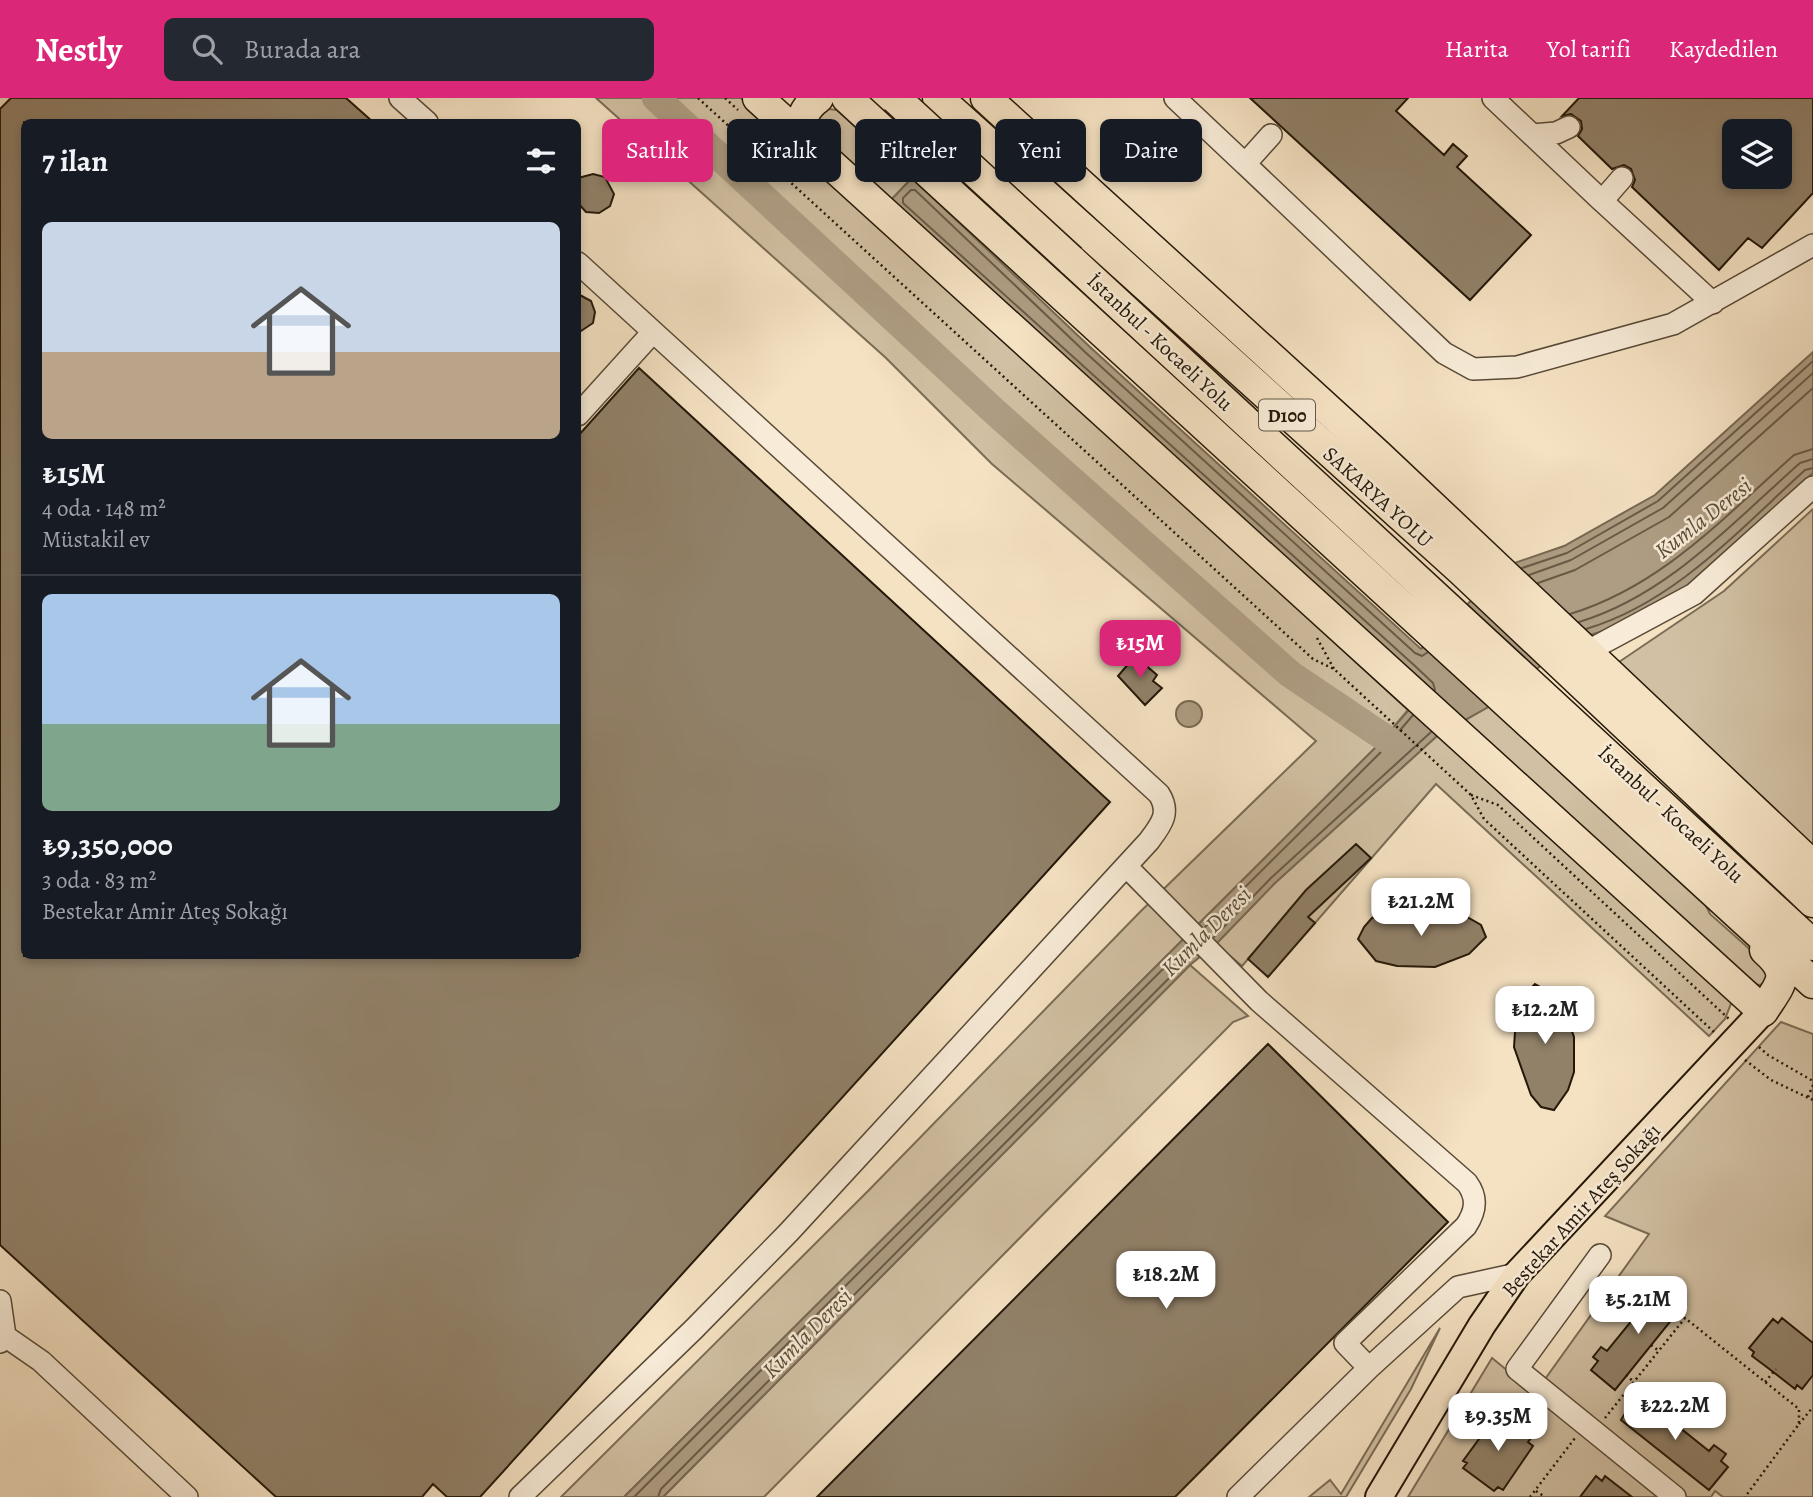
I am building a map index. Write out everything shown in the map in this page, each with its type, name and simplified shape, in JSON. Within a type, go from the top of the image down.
[{"type":"highway","points":[[758,98],[781,119]]},
{"type":"highway","points":[[801,119],[805,110],[818,98]]},
{"type":"highway","points":[[847,98],[870,119]]},
{"type":"highway","name":"İstanbul - Kocaeli Yolu","points":[[895,98],[1082,250],[1417,579],[1813,945]]},
{"type":"highway","points":[[894,119],[895,110],[904,98]]},
{"type":"highway","name":"SAKARYA YOLU","points":[[938,98],[1082,250],[1571,650],[1813,902]]},
{"type":"highway","points":[[986,98],[1284,371],[1480,576]]},
{"type":"highway","points":[[841,174],[1150,451],[1471,748],[1746,1030]]},
{"type":"highway","points":[[938,182],[1813,983]]},
{"type":"highway","points":[[1230,448],[1417,579]]},
{"type":"highway","points":[[1571,650],[1813,866]]},
{"type":"highway","points":[[1710,890],[1733,922],[1782,969],[1783,978],[1746,1030]]},
{"type":"highway","points":[[1746,1030],[1791,995],[1813,995]]},
{"type":"main road","name":"Bestekar Amir Ateş Sokağı","points":[[1378,1497],[1482,1325],[1517,1274],[1746,1030]]},
{"type":"street","points":[[400,98],[424,119]]},
{"type":"street","points":[[1175,98],[1444,353],[1472,369],[1517,367],[1674,324],[1813,245]]},
{"type":"street","points":[[1493,98],[1713,303]]},
{"type":"street","points":[[1532,135],[1556,133],[1569,128]]},
{"type":"street","points":[[1245,164],[1271,135]]},
{"type":"street","points":[[1602,201],[1622,178]]},
{"type":"street","points":[[520,1497],[675,1348],[789,1232],[1126,866],[1160,827],[1166,815],[1164,803],[1158,794],[581,266]]},
{"type":"street","points":[[581,412],[653,332]]},
{"type":"street","points":[[1571,650],[1694,594],[1717,577],[1813,487]]},
{"type":"street","points":[[1126,866],[1242,983],[1474,1193],[1473,1216],[1466,1226],[1345,1343],[1369,1368]]},
{"type":"street","points":[[1600,1255],[1517,1369],[1675,1497]]},
{"type":"street","points":[[1238,1497],[1369,1368],[1458,1287],[1517,1274]]},
{"type":"street","points":[[0,1301],[3,1339],[41,1362],[187,1497]]},
{"type":"path","points":[[698,98],[1313,659],[1334,669],[1471,795],[1484,819],[1746,1030],[1771,1080],[1813,1100]]},
{"type":"path","points":[[1471,795],[1498,805],[1746,1030],[1768,1055],[1813,1083],[1808,1097]]},
{"type":"path","points":[[1676,1314],[1684,1320],[1685,1318],[1798,1409],[1799,1424]]},
{"type":"path","points":[[1530,1497],[1634,1382],[1684,1320]]},
{"type":"path","points":[[1651,1345],[1658,1351]]},
{"type":"path","points":[[1765,1382],[1776,1369]]},
{"type":"path","points":[[1626,1375],[1634,1382]]},
{"type":"path","points":[[1745,1497],[1813,1407]]},
{"type":"path","points":[[1535,1490],[1545,1497]]},
{"type":"shaded area","points":[[596,98],[741,98],[764,119],[727,119],[727,182],[833,182],[1408,710],[1380,743],[624,1497],[561,1497],[868,1191],[1140,912],[1316,741],[992,464],[886,358],[690,182],[713,182],[713,119],[619,119]]},
{"type":"shaded area","points":[[828,109],[837,110],[855,126],[855,168],[841,155],[841,119],[817,119],[819,114]]},
{"type":"shaded area","points":[[870,182],[908,182],[890,201]]},
{"type":"shaded area","points":[[1813,509],[1813,849],[1613,666],[1724,591]]},
{"type":"shaded area","points":[[1490,706],[1700,894],[1710,914],[1772,969],[1764,984],[1758,985],[1743,977],[1457,725]]},
{"type":"shaded area","points":[[1438,735],[1732,1001],[1725,1019],[1709,1036],[1436,784],[1315,923],[1295,905],[1242,966],[1216,944],[1275,883]]},
{"type":"shaded area","points":[[1190,965],[1248,1016],[1233,1022],[764,1497],[663,1497]]},
{"type":"shaded area","points":[[1781,1022],[1813,1034],[1813,1497],[1723,1497],[1715,1491],[1711,1497],[1408,1497],[1492,1358],[1535,1393],[1649,1234],[1605,1216]]},
{"type":"shaded area","points":[[1440,1328],[1411,1389],[1346,1497],[1309,1497],[1330,1480],[1341,1494]]},
{"type":"water","name":"Kumla Deresi","points":[[908,182],[916,182],[1090,347],[1421,649],[1482,590],[1497,569],[1564,546],[1655,495],[1813,352],[1813,473],[1687,586],[1617,627],[1573,640],[1490,706],[1438,735],[1275,883],[1216,944],[1190,965],[663,1497],[624,1497],[1380,743],[1428,688],[890,201]]},
{"type":"water","points":[[1189,701],[1198,705],[1202,714],[1198,723],[1189,727],[1180,723],[1176,714],[1180,705]]},
{"type":"building","points":[[11,98],[346,98],[370,119],[21,119],[21,959],[581,959],[581,433],[639,368],[1110,802],[480,1497],[447,1497],[433,1484],[422,1497],[276,1497],[0,1245],[0,109]]},
{"type":"building","points":[[1250,98],[1408,98],[1396,111],[1444,155],[1453,144],[1467,156],[1457,167],[1531,235],[1470,300]]},
{"type":"building","points":[[1579,98],[1813,98],[1813,193],[1762,248],[1748,238],[1719,270],[1632,187],[1635,180],[1631,169],[1624,165],[1612,169],[1578,136],[1582,129],[1581,121],[1571,114],[1562,116]]},
{"type":"building","points":[[593,174],[602,176],[602,182],[608,182],[614,194],[610,206],[599,213],[586,212],[581,206],[581,177]]},
{"type":"building","points":[[581,296],[591,301],[595,312],[593,323],[581,331]]},
{"type":"building","points":[[1135,656],[1157,675],[1153,681],[1162,688],[1145,705],[1118,676]]},
{"type":"building","points":[[1356,844],[1371,858],[1308,917],[1315,923],[1268,977],[1248,959],[1306,890]]},
{"type":"building","points":[[1417,907],[1467,917],[1481,925],[1486,937],[1469,954],[1435,967],[1397,966],[1376,961],[1358,939],[1364,927],[1372,918]]},
{"type":"building","points":[[1535,984],[1560,998],[1574,1037],[1574,1072],[1568,1090],[1554,1110],[1541,1107],[1531,1095],[1514,1047],[1517,1002]]},
{"type":"building","points":[[1268,1044],[1448,1222],[1175,1497],[817,1497]]},
{"type":"building","points":[[1663,1283],[1686,1302],[1615,1390],[1591,1370],[1598,1361],[1593,1357],[1601,1347],[1607,1351],[1647,1302],[1641,1297],[1651,1285],[1657,1290]]},
{"type":"building","points":[[1782,1318],[1813,1343],[1813,1375],[1802,1389],[1797,1385],[1795,1389],[1752,1356],[1754,1352],[1749,1348],[1773,1319],[1778,1323]]},
{"type":"building","points":[[1637,1393],[1649,1403],[1653,1398],[1663,1406],[1659,1411],[1709,1451],[1714,1445],[1726,1454],[1721,1461],[1728,1467],[1709,1490],[1621,1420]]},
{"type":"building","points":[[1502,1414],[1532,1437],[1528,1442],[1533,1446],[1503,1490],[1498,1487],[1494,1491],[1463,1468],[1467,1463],[1463,1461],[1495,1417],[1498,1419]]},
{"type":"building","points":[[1596,1476],[1602,1481],[1605,1476],[1632,1497],[1580,1497]]},
{"type":"waterway","points":[[656,98],[995,412],[1290,674],[1394,744]]}]
